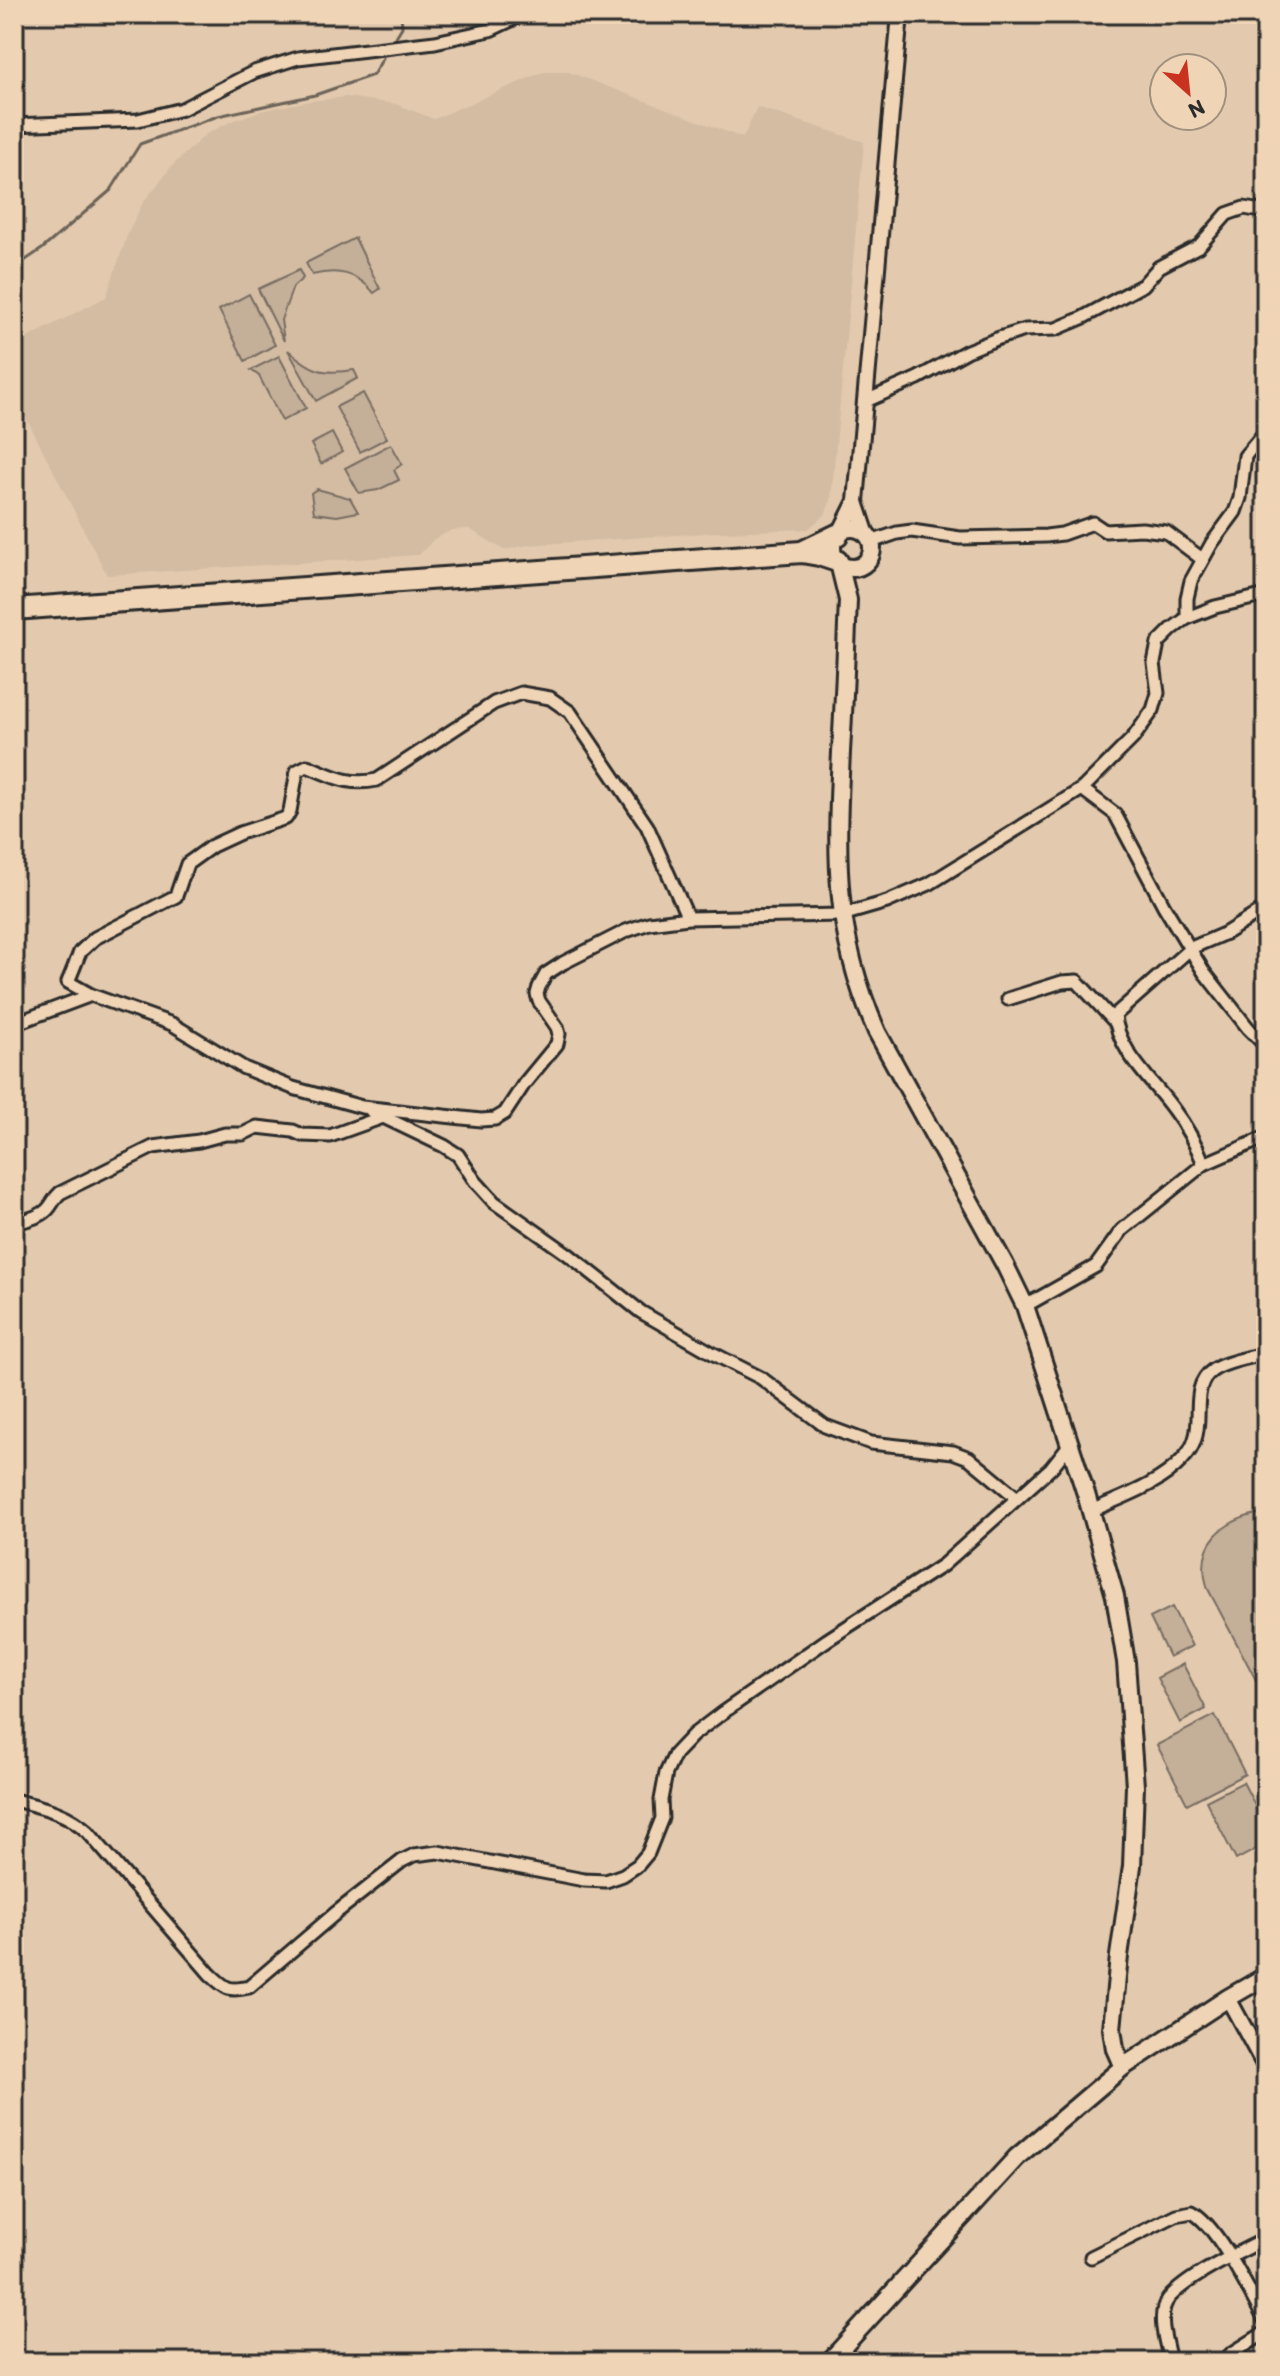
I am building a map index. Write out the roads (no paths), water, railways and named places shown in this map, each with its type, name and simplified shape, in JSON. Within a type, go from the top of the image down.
[{"type":"highway","points":[[802,552],[839,533]]},
{"type":"highway","points":[[14,609],[802,552],[838,562]]},
{"type":"main road","points":[[867,561],[853,568],[838,562],[833,557],[832,545],[856,501],[900,14]]},
{"type":"main road","points":[[848,600],[871,552],[856,501]]},
{"type":"main road","points":[[839,533],[854,528],[869,538]]},
{"type":"main road","points":[[838,562],[848,600],[838,871],[842,915],[855,975],[877,1032],[1025,1306],[1107,1564],[1121,1629],[1134,1759],[1135,1813],[1132,1866],[1112,2029],[1115,2049],[1123,2067]]},
{"type":"main road","points":[[829,2362],[1017,2157],[1123,2067],[1266,1976]]},
{"type":"main road","points":[[1228,1998],[1266,2068]]},
{"type":"street","points":[[14,125],[138,120],[182,109],[254,72],[298,58],[435,42],[490,30],[524,14]]},
{"type":"street","points":[[866,401],[999,338],[1025,330],[1056,329],[1082,318],[1143,285],[1159,267],[1199,246],[1227,214],[1244,208],[1266,214]]},
{"type":"street","points":[[1187,618],[1191,581],[1202,559],[1235,512],[1240,498],[1245,456],[1266,431]]},
{"type":"street","points":[[869,538],[912,531],[960,538],[1046,536],[1093,523],[1105,531],[1142,529],[1166,532],[1202,559]]},
{"type":"street","points":[[688,918],[647,826],[570,712],[550,698],[521,693],[494,703],[377,780],[359,784],[307,766],[297,771],[286,818],[212,846],[187,864],[176,896],[95,938],[80,952],[68,982],[91,995],[172,1024],[244,1068],[293,1088],[362,1107],[495,1119],[505,1113],[557,1044],[557,1027],[537,994],[546,974],[626,931],[649,923],[688,918],[842,915],[887,902],[929,884],[1082,789],[1133,738],[1153,710],[1158,693],[1154,663],[1158,643],[1187,618],[1215,607],[1266,595]]},
{"type":"street","points":[[1082,789],[1115,814],[1164,906],[1204,972],[1266,1046]]},
{"type":"street","points":[[1115,1022],[1115,1015],[1121,1008],[1191,948],[1226,933],[1266,908]]},
{"type":"street","points":[[1008,999],[1062,982],[1077,981],[1115,1022],[1139,1070],[1173,1109],[1195,1143],[1204,1164]]},
{"type":"street","points":[[14,1024],[91,995]]},
{"type":"street","points":[[362,1107],[458,1155],[494,1202],[569,1255],[641,1312],[761,1378],[825,1426],[871,1443],[953,1452],[969,1458],[1016,1497]]},
{"type":"street","points":[[14,1224],[40,1215],[60,1193],[153,1147],[225,1134],[243,1134],[257,1127],[302,1135],[330,1136],[383,1117]]},
{"type":"street","points":[[1025,1306],[1096,1266],[1122,1230],[1204,1164],[1266,1137]]},
{"type":"street","points":[[1091,1511],[1146,1486],[1183,1459],[1195,1440],[1202,1383],[1213,1371],[1266,1353]]},
{"type":"street","points":[[14,1800],[77,1821],[210,1974],[224,1987],[235,1990],[249,1987],[337,1912],[414,1855],[438,1852],[584,1880],[606,1881],[623,1875],[648,1853],[662,1818],[661,1800],[666,1773],[675,1754],[693,1735],[827,1640],[943,1565],[1051,1468],[1070,1444]]},
{"type":"street","points":[[1091,2257],[1176,2215],[1192,2212],[1201,2217],[1229,2258],[1266,2322]]},
{"type":"street","points":[[1170,2362],[1162,2319],[1164,2303],[1179,2287],[1266,2239]]},
{"type":"street","points":[[1223,2362],[1266,2332]]},
{"type":"waterway","points":[[394,40],[402,27],[401,14]]},
{"type":"waterway","points":[[14,268],[42,249],[111,190],[140,144],[218,116],[315,95],[373,75],[383,58]]}]
